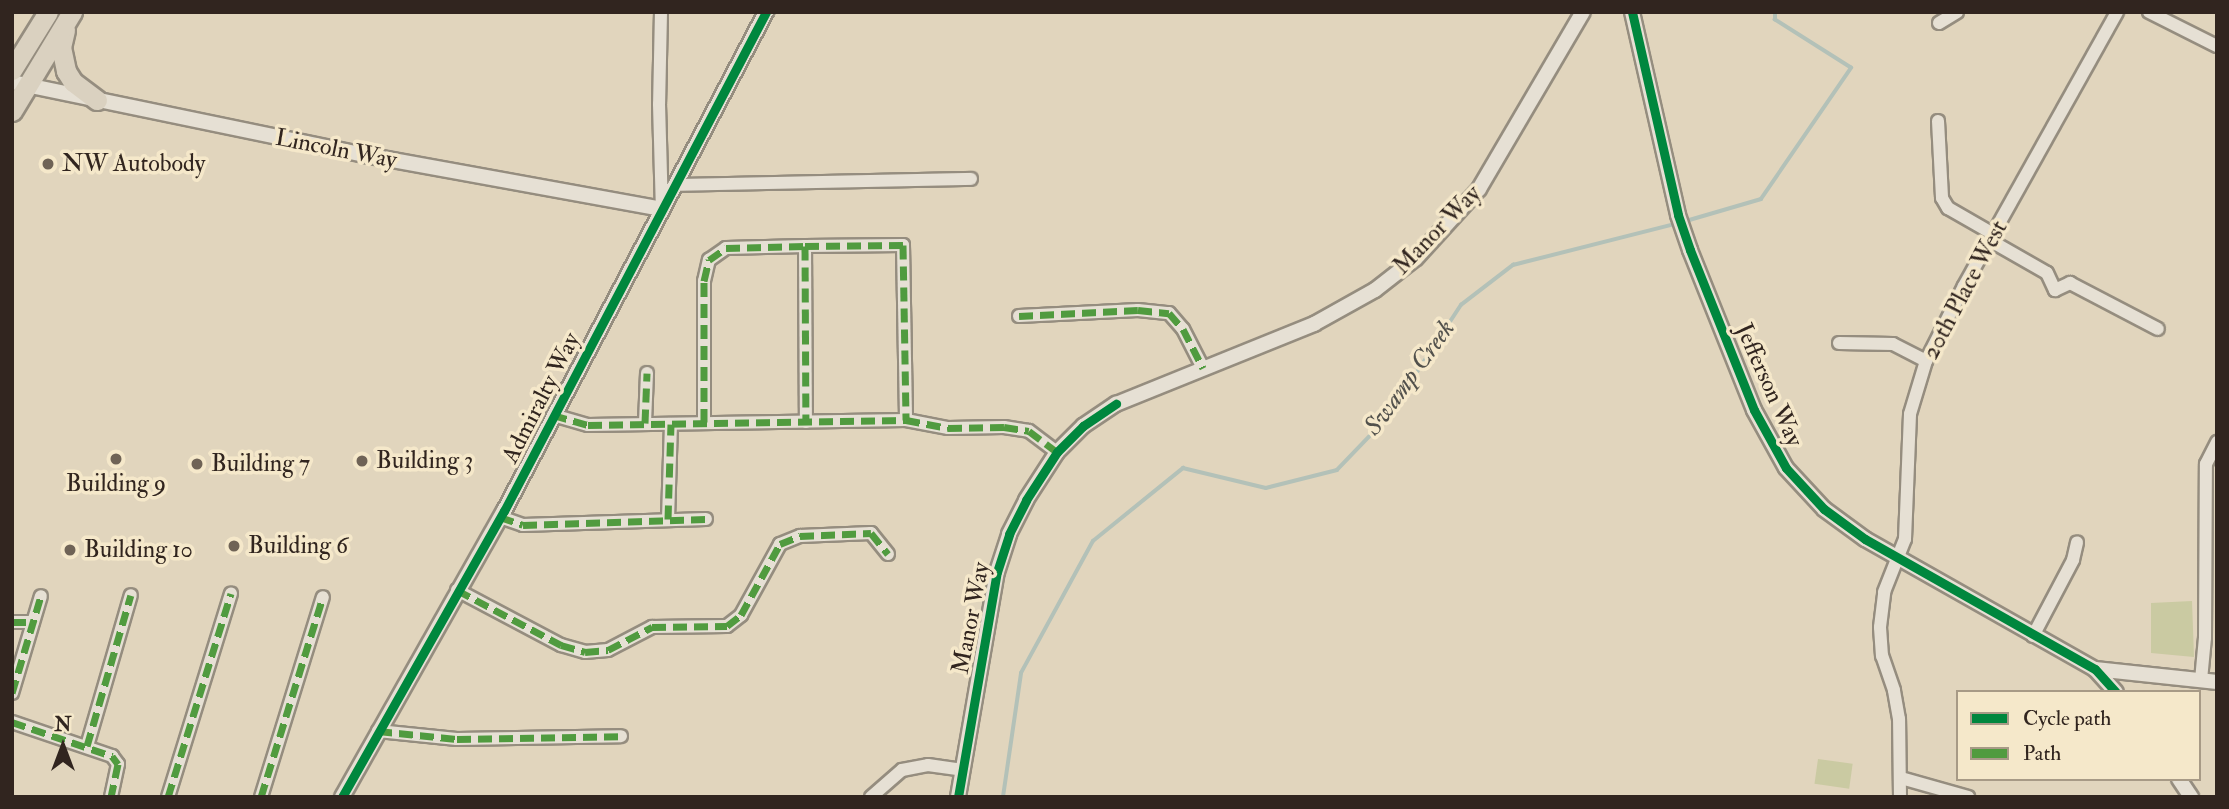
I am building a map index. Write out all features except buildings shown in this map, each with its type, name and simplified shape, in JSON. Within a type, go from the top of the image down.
[{"type":"highway","points":[[12,69],[48,12]]},
{"type":"highway","points":[[12,111],[20,84],[70,16]]},
{"type":"highway","points":[[70,16],[61,47],[66,71],[73,82],[97,100]]},
{"type":"street","points":[[661,12],[659,104],[662,209]]},
{"type":"street","name":"Admiralty Way","points":[[342,797],[500,517],[766,12]]},
{"type":"street","name":"Manor Way","points":[[958,797],[997,572],[1009,534],[1026,500],[1057,452],[1083,426],[1116,404],[1314,324],[1375,290],[1416,258],[1479,189],[1583,12]]},
{"type":"street","name":"Jefferson Way","points":[[1632,12],[1678,215],[1754,410],[1786,468],[1824,509],[1897,558],[2095,669],[2114,690]]},
{"type":"street","points":[[1939,23],[1956,12]]},
{"type":"street","name":"20th Place West","points":[[1900,797],[1899,719],[1894,690],[1882,656],[1880,627],[1884,592],[1905,539],[1910,414],[1926,361],[1964,286],[2117,12]]},
{"type":"street","points":[[2149,12],[2217,46]]},
{"type":"street","name":"Lincoln Way","points":[[20,84],[365,155],[662,209]]},
{"type":"street","points":[[1938,121],[1942,198],[1948,208],[2047,274],[2054,290],[2070,283],[2158,329]]},
{"type":"street","points":[[674,185],[971,179]]},
{"type":"street","points":[[704,422],[704,281],[709,260],[726,248],[903,245],[906,420]]},
{"type":"street","points":[[805,246],[806,422]]},
{"type":"street","points":[[1019,316],[1138,310],[1169,313],[1183,329],[1203,368]]},
{"type":"street","points":[[1839,343],[1892,344],[1926,361]]},
{"type":"street","points":[[645,423],[647,373]]},
{"type":"street","points":[[553,415],[588,425],[906,420],[948,428],[1004,427],[1029,431],[1057,452]]},
{"type":"street","points":[[668,519],[671,424]]},
{"type":"street","points":[[2202,680],[2205,638],[2206,464],[2217,442]]},
{"type":"street","points":[[500,517],[523,525],[706,519]]},
{"type":"street","points":[[457,590],[561,645],[585,652],[608,650],[652,626],[727,626],[741,615],[780,544],[800,536],[871,533],[888,554]]},
{"type":"street","points":[[2033,636],[2073,560],[2077,542]]},
{"type":"street","points":[[168,797],[231,594]]},
{"type":"street","points":[[87,746],[131,595]]},
{"type":"street","points":[[12,693],[41,596]]},
{"type":"street","points":[[261,797],[323,597]]},
{"type":"street","points":[[12,622],[33,622]]},
{"type":"street","points":[[2095,669],[2217,682]]},
{"type":"street","points":[[12,722],[87,746],[116,760],[118,769],[111,797]]},
{"type":"street","points":[[378,731],[457,739],[621,736]]},
{"type":"street","points":[[871,797],[902,770],[928,765],[962,771]]},
{"type":"street","points":[[1900,778],[1968,797]]},
{"type":"street","points":[[2180,781],[2190,797]]},
{"type":"green space","points":[[2192,601],[2194,657],[2151,653],[2151,603]]},
{"type":"green space","points":[[1818,759],[1853,764],[1849,789],[1815,784]]},
{"type":"waterway","name":"Swamp Creek","points":[[1686,221],[1761,199],[1851,68],[1775,20],[1775,12]]},
{"type":"waterway","name":"Swamp Creek","points":[[1003,797],[1021,673],[1093,541],[1183,468],[1266,488],[1337,470],[1387,418],[1461,305],[1513,265],[1675,224]]},
{"type":"marked path","points":[[704,422],[704,281],[709,260],[726,248],[903,245],[906,420]]},
{"type":"marked path","points":[[805,246],[806,422]]},
{"type":"marked path","points":[[1019,316],[1138,310],[1169,313],[1183,329],[1203,368]]},
{"type":"marked path","points":[[645,423],[647,373]]},
{"type":"marked path","points":[[553,415],[588,425],[906,420],[948,428],[1004,427],[1029,431],[1057,452]]},
{"type":"marked path","points":[[668,519],[671,424]]},
{"type":"marked path","points":[[500,517],[523,525],[706,519]]},
{"type":"marked path","points":[[457,590],[561,645],[585,652],[608,650],[652,627],[727,626],[741,615],[780,544],[800,536],[871,533],[888,554]]},
{"type":"marked path","points":[[168,797],[231,594]]},
{"type":"marked path","points":[[87,746],[131,595]]},
{"type":"marked path","points":[[12,693],[41,596]]},
{"type":"marked path","points":[[261,797],[323,597]]},
{"type":"marked path","points":[[12,622],[33,622]]},
{"type":"marked path","points":[[12,722],[112,756],[118,764],[111,797]]},
{"type":"marked path","points":[[378,731],[457,739],[621,736]]},
{"type":"cycle path","points":[[342,797],[504,511],[766,12]]},
{"type":"cycle path","points":[[1632,12],[1678,215],[1754,410],[1786,468],[1824,509],[1865,539],[2095,669],[2114,690]]},
{"type":"cycle path","points":[[958,797],[997,572],[1009,534],[1026,500],[1057,452],[1083,426],[1116,404]]},
{"type":"place","name":"NW Autobody","points":[[48,164]]},
{"type":"place","name":"Building 9","points":[[116,459]]},
{"type":"place","name":"Building 3","points":[[362,461]]},
{"type":"place","name":"Building 7","points":[[197,464]]},
{"type":"place","name":"Building 6","points":[[234,546]]},
{"type":"place","name":"Building 10","points":[[70,550]]}]
